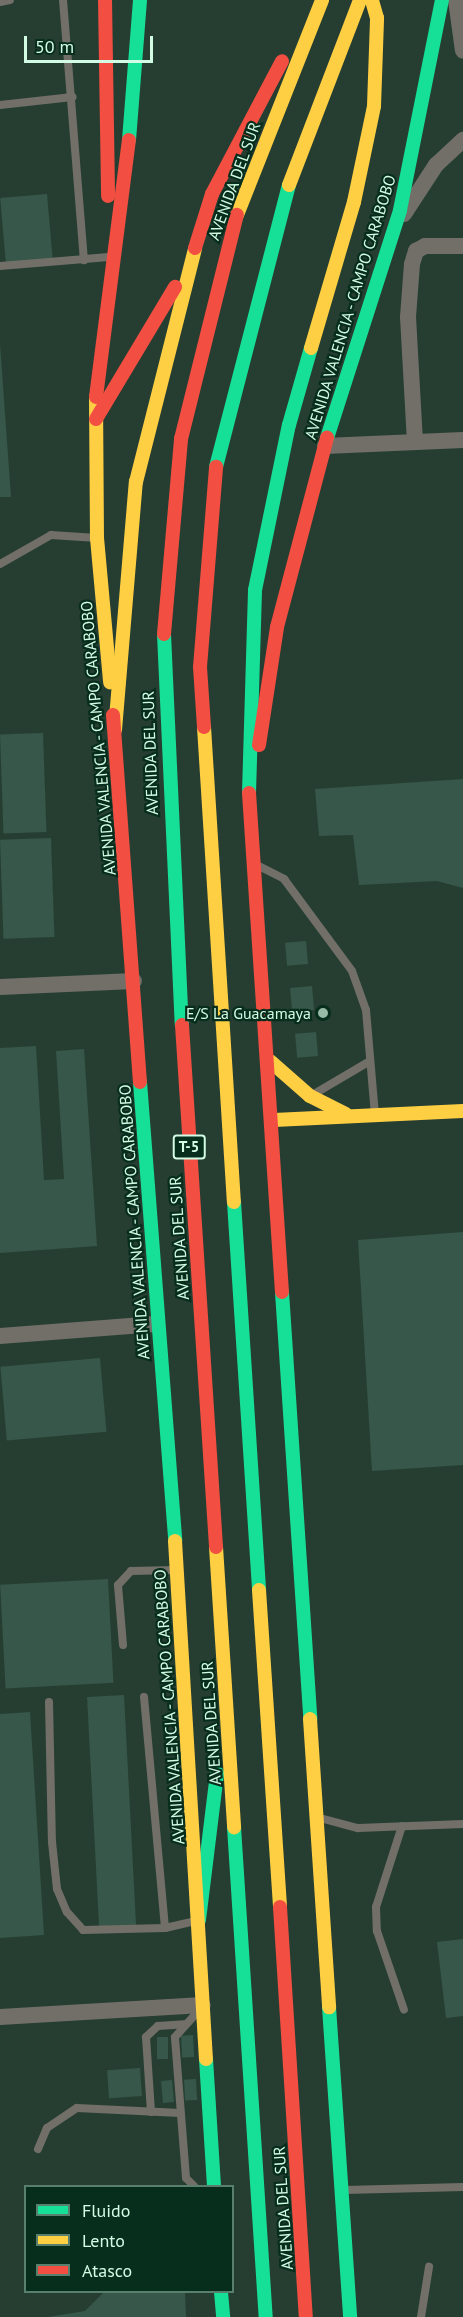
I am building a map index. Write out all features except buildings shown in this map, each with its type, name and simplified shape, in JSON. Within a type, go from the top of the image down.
[{"type":"main road","points":[[105,0],[109,257]]},
{"type":"main road","points":[[109,257],[138,73],[140,0]]},
{"type":"main road","points":[[115,730],[136,482],[190,262],[212,194],[320,0]]},
{"type":"main road","name":"AVENIDA DEL SUR","points":[[266,2317],[169,828],[163,650],[181,439],[229,235],[320,0]]},
{"type":"main road","name":"AVENIDA DEL SUR","points":[[306,2317],[200,667],[213,479],[277,215],[360,0]]},
{"type":"main road","name":"AVENIDA VALENCIA - CAMPO CARABOBO","points":[[350,2317],[345,2190],[274,1120],[246,752],[255,590],[289,425],[354,202],[374,106],[377,18],[372,0]]},
{"type":"main road","name":"AVENIDA VALENCIA - CAMPO CARABOBO","points":[[249,800],[277,627],[325,446],[392,236],[442,0]]},
{"type":"main road","name":"AVENIDA VALENCIA - CAMPO CARABOBO","points":[[109,257],[96,419],[97,538],[115,730],[156,1324],[177,1570],[214,2185]]},
{"type":"main road","points":[[96,419],[190,262]]},
{"type":"main road","points":[[270,1061],[310,1096],[350,1115]]},
{"type":"main road","points":[[274,1120],[463,1111]]},
{"type":"main road","points":[[199,1920],[226,1706]]},
{"type":"main road","points":[[221,2293],[223,2317]]},
{"type":"street","points":[[456,0],[463,51]]},
{"type":"street","points":[[392,236],[435,165],[463,140]]},
{"type":"street","points":[[415,442],[408,317],[412,264],[416,251],[425,246],[463,246]]},
{"type":"street","points":[[325,446],[463,440]]},
{"type":"street","points":[[0,987],[134,981]]},
{"type":"street","points":[[0,1336],[156,1324]]},
{"type":"street","points":[[0,2017],[203,2005]]},
{"type":"lane","points":[[0,2],[10,0]]},
{"type":"lane","points":[[63,0],[73,97],[84,260]]},
{"type":"lane","points":[[0,105],[73,97]]},
{"type":"lane","points":[[0,266],[109,257]]},
{"type":"lane","points":[[0,564],[51,535],[97,538]]},
{"type":"lane","points":[[255,864],[285,879],[342,953],[366,1010],[375,1114]]},
{"type":"lane","points":[[310,1096],[370,1061]]},
{"type":"lane","points":[[123,1645],[118,1585],[131,1571],[177,1570]]},
{"type":"lane","points":[[144,1696],[165,1928]]},
{"type":"lane","points":[[49,1702],[52,1842],[57,1889],[67,1912],[83,1930],[165,1928],[199,1920]]},
{"type":"lane","points":[[320,1818],[358,1828],[463,1824]]},
{"type":"lane","points":[[402,1826],[381,1876],[376,1907],[377,1931],[404,2010]]},
{"type":"lane","points":[[192,2185],[186,2178],[175,2037],[203,2005]]},
{"type":"lane","points":[[151,2112],[146,2037],[158,2026],[184,2024]]},
{"type":"lane","points":[[38,2149],[53,2122],[77,2108],[180,2113]]},
{"type":"lane","points":[[345,2190],[463,2187]]},
{"type":"lane","points":[[421,2317],[429,2267]]},
{"type":"traffic: fast","points":[[129,140],[140,0]]},
{"type":"traffic: fast","points":[[327,438],[400,210],[442,0]]},
{"type":"traffic: fast","points":[[216,467],[289,185]]},
{"type":"traffic: fast","points":[[249,793],[255,590],[289,425],[311,348]]},
{"type":"traffic: fast","points":[[164,634],[182,1025]]},
{"type":"traffic: fast","points":[[140,1082],[175,1541]]},
{"type":"traffic: fast","points":[[234,1202],[259,1590]]},
{"type":"traffic: fast","points":[[282,1292],[310,1719]]},
{"type":"traffic: fast","points":[[199,1920],[217,1773]]},
{"type":"traffic: fast","points":[[234,1827],[266,2317]]},
{"type":"traffic: fast","points":[[329,2007],[350,2317]]},
{"type":"traffic: fast","points":[[206,2059],[214,2185]]},
{"type":"traffic: fast","points":[[221,2293],[223,2317]]},
{"type":"traffic: slow","points":[[237,215],[322,0]]},
{"type":"traffic: slow","points":[[289,185],[360,0]]},
{"type":"traffic: slow","points":[[311,348],[354,202],[374,106],[377,18],[372,0]]},
{"type":"traffic: slow","points":[[115,730],[136,482],[195,248]]},
{"type":"traffic: slow","points":[[96,397],[97,538],[110,682]]},
{"type":"traffic: slow","points":[[204,727],[234,1202]]},
{"type":"traffic: slow","points":[[270,1061],[310,1096],[346,1114]]},
{"type":"traffic: slow","points":[[274,1120],[463,1111]]},
{"type":"traffic: slow","points":[[175,1541],[206,2059]]},
{"type":"traffic: slow","points":[[216,1547],[234,1827]]},
{"type":"traffic: slow","points":[[259,1590],[280,1907]]},
{"type":"traffic: slow","points":[[310,1719],[329,2007]]},
{"type":"traffic: jam","points":[[105,0],[108,196]]},
{"type":"traffic: jam","points":[[195,248],[212,194],[282,61]]},
{"type":"traffic: jam","points":[[96,397],[129,140]]},
{"type":"traffic: jam","points":[[164,634],[181,439],[237,215]]},
{"type":"traffic: jam","points":[[96,419],[175,287]]},
{"type":"traffic: jam","points":[[259,745],[277,627],[327,438]]},
{"type":"traffic: jam","points":[[204,727],[200,667],[216,467]]},
{"type":"traffic: jam","points":[[113,715],[140,1082]]},
{"type":"traffic: jam","points":[[249,793],[282,1292]]},
{"type":"traffic: jam","points":[[182,1025],[216,1547]]},
{"type":"traffic: jam","points":[[280,1907],[306,2317]]},
{"type":"place","name":"E/S La Guacamaya","points":[[323,1013]]}]
